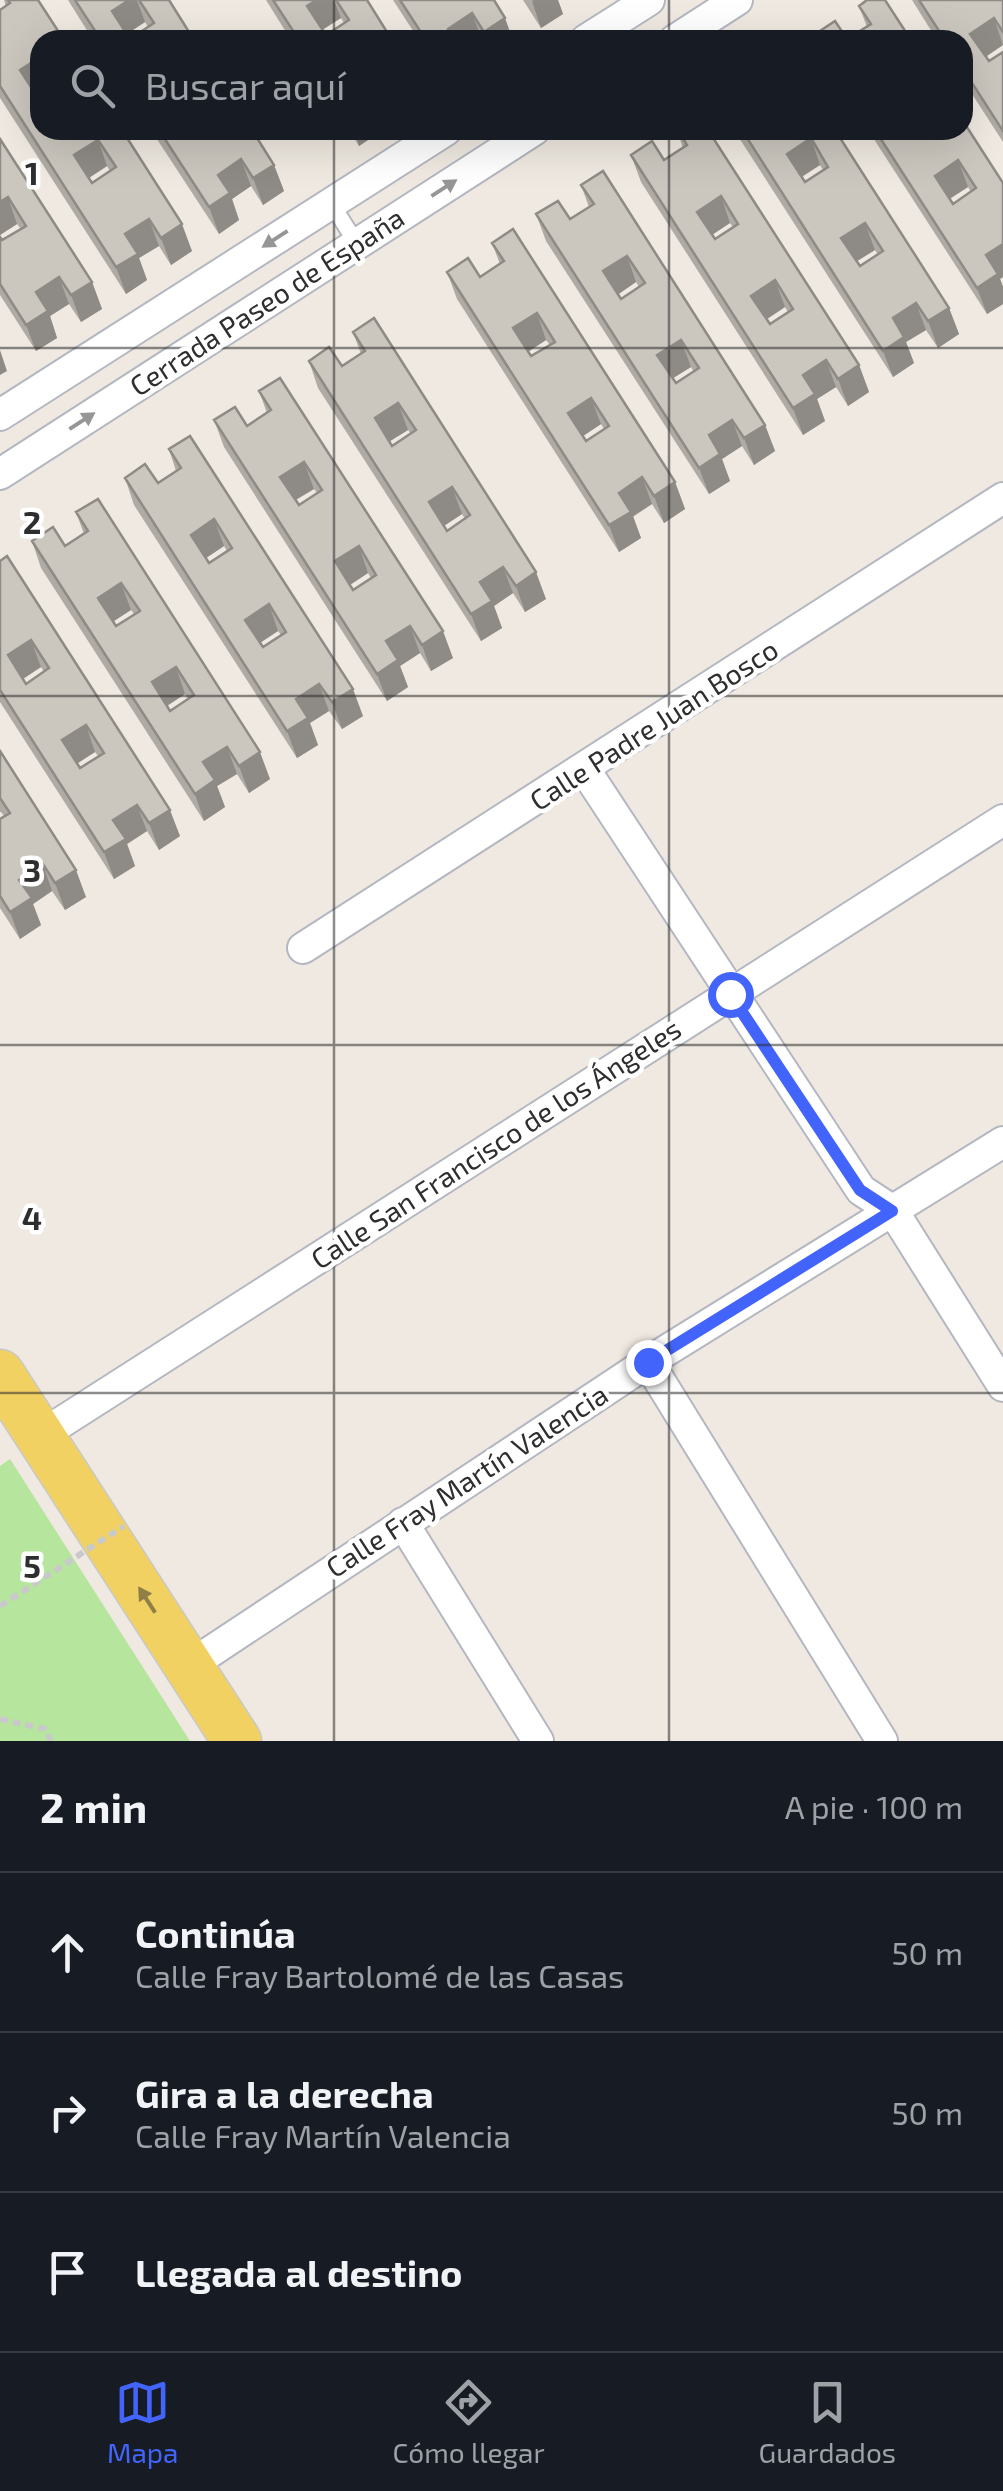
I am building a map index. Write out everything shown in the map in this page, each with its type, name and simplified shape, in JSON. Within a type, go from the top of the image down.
[{"type":"main road","points":[[0,1374],[238,1741]]},
{"type":"street","points":[[602,30],[648,0]]},
{"type":"street","points":[[690,30],[737,0]]},
{"type":"street","name":"Cerrada Paseo de España","points":[[0,414],[430,140]]},
{"type":"street","name":"Cerrada Paseo de España","points":[[0,474],[518,140]]},
{"type":"street","name":"Calle Padre Juan Bosco","points":[[303,948],[1003,498]]},
{"type":"street","points":[[585,770],[860,1190],[892,1211],[1003,1386]]},
{"type":"street","name":"Calle San Francisco de los Ángeles","points":[[40,1436],[1003,820]]},
{"type":"street","name":"Calle Fray Martín Valencia","points":[[189,1666],[648,1362],[1003,1142]]},
{"type":"street","points":[[648,1362],[882,1741]]},
{"type":"street","points":[[403,1523],[538,1741]]},
{"type":"lane","points":[[331,203],[357,244]]},
{"type":"path","points":[[0,1606],[124,1526]]},
{"type":"path","points":[[0,1719],[45,1729],[51,1741]]},
{"type":"green space","points":[[10,1459],[190,1741],[0,1741],[0,1466]]},
{"type":"building","points":[[8,0],[38,0],[58,30],[30,30],[30,64],[20,70],[30,86],[30,133],[0,86],[0,10],[10,3]]},
{"type":"building","points":[[75,0],[129,0],[112,11],[124,30],[94,30]]},
{"type":"building","points":[[139,0],[169,0],[188,30],[144,30],[154,23]]},
{"type":"building","points":[[273,0],[317,0],[307,6],[323,30],[292,30]]},
{"type":"building","points":[[336,0],[367,0],[386,30],[334,30],[349,20]]},
{"type":"building","points":[[400,0],[494,0],[505,18],[483,30],[472,13],[449,30],[420,30]]},
{"type":"building","points":[[867,0],[885,0],[904,30],[861,30],[871,24],[859,6]]},
{"type":"building","points":[[919,0],[1003,0],[1003,32],[994,18],[973,32],[938,30]]},
{"type":"building","points":[[835,21],[841,30],[822,30]]},
{"type":"building","points":[[973,38],[989,61],[1003,52],[1003,131],[973,84]]},
{"type":"building","points":[[973,136],[1003,183],[1003,244],[986,255],[998,274],[977,288],[881,140],[973,140]],"holes":[[[958,160],[976,188],[953,204],[935,176]]]},
{"type":"building","points":[[0,139],[92,282],[71,295],[59,277],[36,292],[48,311],[26,325],[0,284],[0,237],[2,240],[26,226],[8,197],[0,202]]},
{"type":"building","points":[[35,140],[98,140],[128,140],[182,224],[161,238],[149,219],[125,234],[138,254],[116,267]],"holes":[[[98,140],[116,167],[92,183],[74,155]]]},
{"type":"building","points":[[165,140],[258,140],[274,165],[253,178],[241,159],[218,175],[230,193],[209,207]]},
{"type":"building","points":[[684,140],[714,140],[859,365],[838,379],[826,360],[803,375],[815,394],[793,408],[631,155],[652,141],[664,160],[687,145]],"holes":[[[721,196],[738,224],[715,239],[697,212]],[[775,280],[793,309],[770,324],[751,296]]]},
{"type":"building","points":[[748,140],[808,140],[787,154],[805,182],[828,167],[812,140],[841,140],[949,308],[928,321],[916,303],[893,318],[904,337],[883,351]],"holes":[[[865,223],[883,251],[860,266],[841,238]]]},
{"type":"building","points":[[603,171],[765,425],[744,438],[732,420],[709,435],[720,454],[699,468],[536,214],[558,201],[570,219],[594,204],[581,185]],"holes":[[[627,256],[645,283],[621,299],[603,271]],[[681,340],[699,368],[676,383],[657,355]]]},
{"type":"building","points":[[513,229],[675,482],[654,496],[642,477],[619,493],[631,512],[609,525],[447,272],[468,258],[480,277],[504,261],[492,243]],"holes":[[[537,313],[555,342],[531,356],[513,328]],[[591,398],[609,426],[586,441],[568,413]]]},
{"type":"building","points":[[374,318],[536,572],[516,586],[503,567],[480,582],[492,601],[471,614],[309,361],[329,347],[342,366],[365,351],[353,332]],"holes":[[[398,403],[416,430],[392,446],[375,418]],[[452,487],[470,515],[447,531],[429,502]]]},
{"type":"building","points":[[280,378],[443,631],[422,645],[410,626],[386,641],[398,660],[377,674],[214,420],[235,407],[247,426],[271,410],[259,391]],"holes":[[[304,462],[322,490],[299,505],[280,477]],[[359,546],[376,575],[353,590],[335,561]]]},
{"type":"building","points":[[190,436],[353,689],[332,702],[319,684],[296,699],[308,718],[287,731],[125,478],[145,464],[158,483],[181,468],[169,449]],"holes":[[[214,519],[232,548],[209,563],[191,535]],[[269,604],[286,632],[263,647],[245,620]]]},
{"type":"building","points":[[98,499],[260,752],[239,766],[227,747],[203,762],[215,780],[195,794],[32,541],[53,527],[65,546],[88,531],[76,512]],"holes":[[[121,583],[140,611],[116,626],[98,598]],[[176,667],[194,695],[170,711],[152,682]]]},
{"type":"building","points":[[7,556],[170,810],[149,823],[137,805],[113,820],[126,839],[104,852],[0,690],[0,561]],"holes":[[[31,640],[49,668],[26,684],[8,655]],[[86,725],[104,753],[80,768],[62,740]]]},
{"type":"building","points":[[0,751],[76,870],[55,883],[43,864],[19,880],[32,898],[10,912],[0,896],[0,819],[10,813],[0,798]]},
{"type":"route","points":[[648,1362],[892,1211],[860,1190],[730,994]]}]
